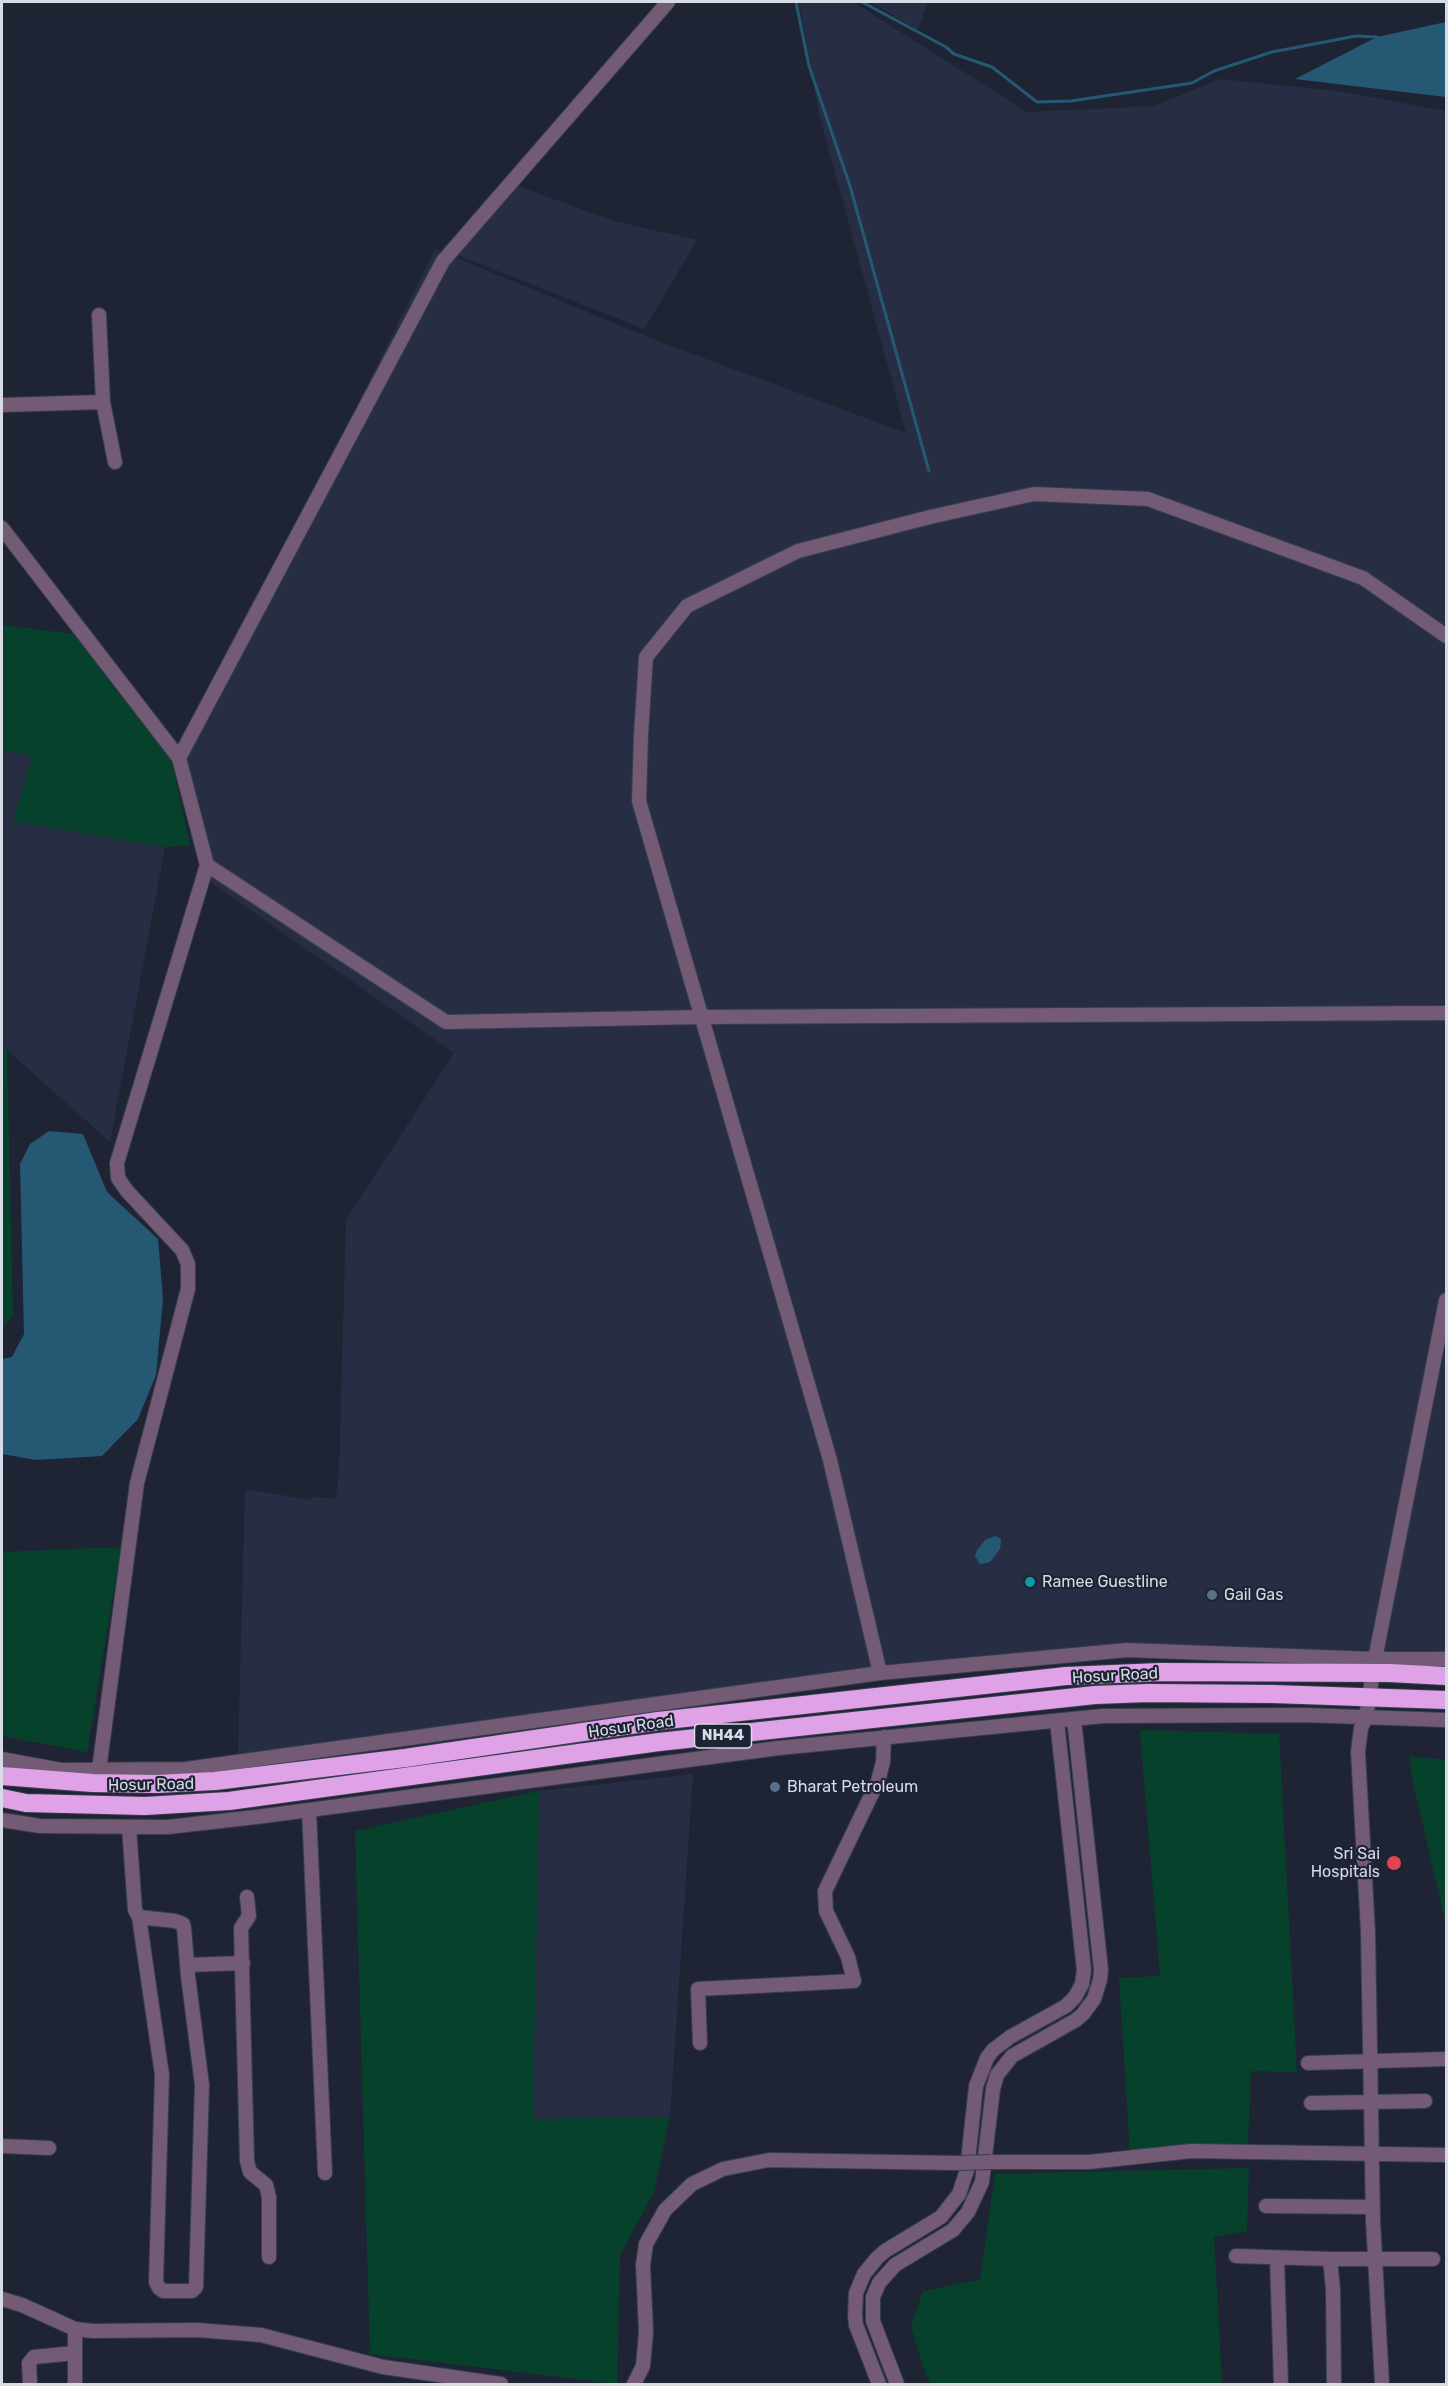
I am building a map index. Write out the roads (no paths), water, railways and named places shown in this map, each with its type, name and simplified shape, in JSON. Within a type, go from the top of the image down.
[{"type":"highway","name":"Hosur Road","points":[[2,1776],[92,1783],[157,1784],[250,1769],[416,1756],[658,1722],[1066,1676],[1373,1666],[1446,1676]]},
{"type":"highway","name":"Hosur Road","points":[[2,1798],[26,1803],[145,1806],[229,1801],[659,1742],[1095,1695],[1159,1693],[1369,1696],[1446,1700]]},
{"type":"street","points":[[179,758],[443,261],[668,2]]},
{"type":"street","points":[[99,315],[103,402],[115,462]]},
{"type":"street","points":[[2,405],[103,402]]},
{"type":"street","points":[[880,1673],[830,1460],[639,801],[640,735],[646,657],[687,606],[798,551],[930,517],[1034,494],[1148,499],[1364,578],[1446,636]]},
{"type":"street","points":[[2,528],[179,758],[207,865],[117,1163],[118,1178],[126,1191],[182,1250],[188,1264],[188,1288],[137,1483],[99,1770]]},
{"type":"street","points":[[207,865],[446,1022],[702,1017],[1446,1013]]},
{"type":"street","points":[[1372,1717],[1369,1696],[1373,1666],[1446,1300]]},
{"type":"street","points":[[2,1759],[61,1770],[250,1769],[880,1673],[1127,1650],[1373,1666],[1446,1659]]},
{"type":"street","points":[[2,1820],[40,1826],[168,1827],[614,1769],[884,1737],[1103,1716],[1304,1715],[1446,1720]]},
{"type":"street","points":[[1372,1717],[1361,1728],[1358,1752],[1368,1932],[1373,2207],[1382,2385]]},
{"type":"street","points":[[897,2385],[873,2321],[872,2305],[875,2290],[888,2270],[953,2230],[968,2212],[982,2182],[993,2089],[997,2075],[1012,2056],[1083,2014],[1094,1999],[1100,1980],[1101,1970],[1074,1719]]},
{"type":"street","points":[[879,2385],[856,2325],[856,2294],[864,2274],[885,2251],[941,2217],[959,2194],[967,2170],[976,2086],[982,2067],[993,2050],[1010,2037],[1066,2006],[1075,1997],[1082,1984],[1084,1970],[1057,1721]]},
{"type":"street","points":[[700,2043],[698,1989],[854,1981],[848,1958],[826,1911],[825,1891],[878,1781],[883,1761],[884,1737]]},
{"type":"street","points":[[309,1810],[325,2173]]},
{"type":"street","points":[[129,1827],[135,1910],[139,1917],[162,2075],[156,2282],[163,2291],[192,2291],[196,2287],[202,2085],[183,1924],[139,1917]]},
{"type":"street","points":[[247,1897],[249,1916],[241,1928],[247,2161],[250,2172],[266,2185],[269,2197],[269,2258]]},
{"type":"street","points":[[187,1965],[243,1963]]},
{"type":"street","points":[[1308,2063],[1446,2059]]},
{"type":"street","points":[[1311,2103],[1425,2101]]},
{"type":"street","points":[[2,2146],[49,2148]]},
{"type":"street","points":[[634,2385],[644,2366],[646,2332],[643,2265],[646,2244],[665,2210],[692,2184],[723,2169],[769,2160],[958,2163],[1089,2162],[1191,2151],[1446,2155]]},
{"type":"street","points":[[1266,2206],[1373,2207]]},
{"type":"street","points":[[1236,2256],[1433,2259]]},
{"type":"street","points":[[1277,2258],[1281,2385]]},
{"type":"street","points":[[1330,2259],[1333,2290],[1334,2385]]},
{"type":"street","points":[[2,2299],[22,2305],[75,2329],[92,2331],[197,2330],[261,2335],[383,2367],[501,2385]]},
{"type":"street","points":[[75,2329],[75,2385]]},
{"type":"street","points":[[30,2385],[29,2363],[34,2357],[75,2353]]},
{"type":"waterway","points":[[796,2],[809,66],[850,186],[929,471]]},
{"type":"waterway","points":[[862,2],[946,47],[954,54],[992,67],[1037,102],[1071,101],[1192,83],[1214,71],[1272,52],[1356,36],[1377,37]]},
{"type":"place","name":"Ramee Guestline","points":[[1030,1582]]},
{"type":"place","name":"Gail Gas","points":[[1212,1595]]},
{"type":"place","name":"Bharat Petroleum","points":[[775,1787]]},
{"type":"place","name":"Sri Sai Hospitals","points":[[1394,1863]]}]
